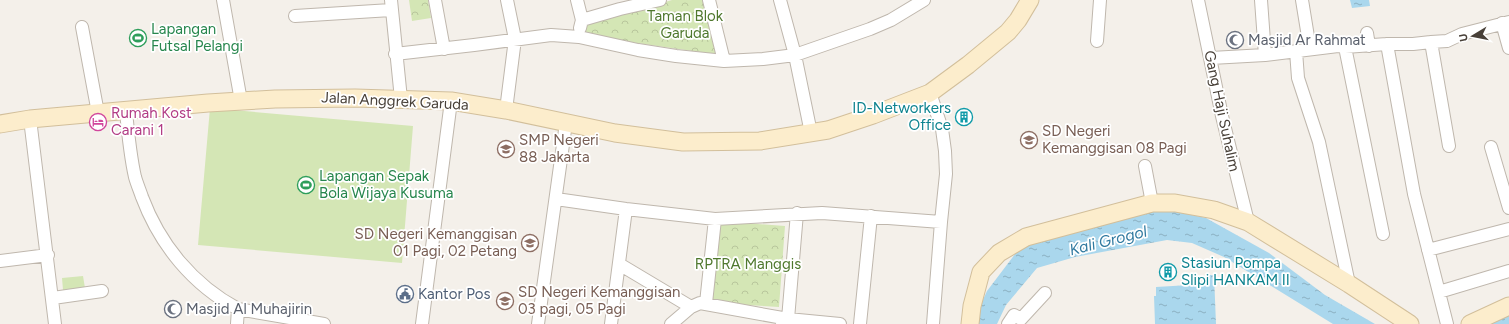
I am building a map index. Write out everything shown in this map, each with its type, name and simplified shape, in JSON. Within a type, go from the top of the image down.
[{"type":"street","points":[[223,0],[241,101]]},
{"type":"street","points":[[435,0],[444,49]]},
{"type":"street","points":[[506,110],[515,39],[508,0]]},
{"type":"street","points":[[577,0],[582,20],[579,37]]},
{"type":"street","points":[[582,20],[643,2],[660,0]]},
{"type":"street","points":[[709,0],[724,61]]},
{"type":"street","points":[[780,0],[795,55],[811,133]]},
{"type":"street","points":[[395,54],[550,35],[579,37],[638,50],[676,56],[724,61],[758,60],[795,55],[870,29],[891,20],[924,0]]},
{"type":"street","name":"Jalan Anggrek Garuda","points":[[0,124],[30,119],[241,101],[314,98],[401,99],[451,101],[506,110],[615,133],[684,142],[760,141],[828,130],[930,92],[968,65],[1008,32],[1018,20],[1030,0]]},
{"type":"street","points":[[1097,41],[1100,0]]},
{"type":"street","name":"Gang Haji Suhalim","points":[[1198,0],[1222,116],[1248,222]]},
{"type":"street","points":[[1261,0],[1265,54]]},
{"type":"street","points":[[1302,0],[1310,49]]},
{"type":"street","points":[[295,16],[391,5],[395,54],[401,99]]},
{"type":"street","points":[[1211,58],[1338,46],[1413,44],[1447,41],[1462,34],[1506,22],[1509,48]]},
{"type":"street","points":[[82,27],[98,113]]},
{"type":"street","points":[[1367,33],[1369,46]]},
{"type":"street","points":[[1431,42],[1449,146]]},
{"type":"street","points":[[1387,44],[1414,194],[1447,324]]},
{"type":"street","points":[[1345,47],[1383,234]]},
{"type":"street","points":[[1296,51],[1298,78],[1319,142],[1349,284]]},
{"type":"street","points":[[930,92],[942,129],[946,151],[946,174],[933,324]]},
{"type":"street","points":[[422,324],[451,101]]},
{"type":"street","points":[[126,111],[129,144],[135,178],[148,212],[164,242],[186,270],[205,288],[225,302],[238,308],[288,321],[324,324]]},
{"type":"street","points":[[30,119],[48,255],[55,324]]},
{"type":"street","points":[[538,324],[566,123]]},
{"type":"street","points":[[1490,147],[1509,208]]},
{"type":"street","points":[[1145,166],[1152,203]]},
{"type":"street","points":[[556,199],[715,219],[797,213],[822,213],[941,222]]},
{"type":"street","points":[[970,324],[972,306],[981,272],[999,253],[1026,237],[1152,203],[1175,203],[1214,210],[1248,222],[1349,284],[1410,324]]},
{"type":"street","points":[[611,324],[626,209]]},
{"type":"street","points":[[785,322],[797,213]]},
{"type":"street","points":[[860,324],[871,216]]},
{"type":"street","points":[[706,303],[715,219]]},
{"type":"street","points":[[1428,250],[1509,229]]},
{"type":"street","points":[[0,261],[48,255]]},
{"type":"street","points":[[619,264],[691,306]]},
{"type":"street","points":[[1439,292],[1509,271]]},
{"type":"street","points":[[53,298],[102,291]]},
{"type":"street","points":[[1008,324],[1014,315],[1021,319],[1045,293]]},
{"type":"street","points":[[671,324],[691,306],[706,303],[785,322],[840,324]]},
{"type":"street","points":[[1470,324],[1509,306]]},
{"type":"street","points":[[237,324],[238,308]]},
{"type":"green space","points":[[409,0],[428,0],[431,18],[412,21]]},
{"type":"green space","name":"Taman Blok Garuda","points":[[672,0],[706,0],[720,55],[581,35],[584,21],[618,16]]},
{"type":"green space","name":"Lapangan Sepak Bola Wijaya Kusuma","points":[[210,108],[413,126],[402,263],[198,245]]},
{"type":"green space","name":"RPTRA Manggis","points":[[718,221],[785,226],[779,307],[712,303]]},
{"type":"green space","points":[[83,276],[85,288],[63,290],[62,278]]},
{"type":"water","points":[[1350,0],[1369,0],[1370,6],[1352,8]]},
{"type":"water","name":"Kali Grogol","points":[[1164,209],[1206,218],[1269,253],[1325,295],[1375,324],[1333,324],[1224,257],[1192,243],[1167,240],[1075,257],[1037,268],[1006,305],[997,324],[972,324],[987,291],[1028,237]]},
{"type":"water","points":[[1206,275],[1214,275],[1216,324],[1155,324],[1154,296],[1156,296],[1156,287],[1206,284]]},
{"type":"water","points":[[1509,308],[1509,324],[1475,324]]},
{"type":"place","name":"Lapangan Futsal Pelangi","points":[[138,38]]},
{"type":"place","name":"Masjid Ar Rahmat","points":[[1235,40]]},
{"type":"place","name":"ID-Networkers Office","points":[[964,117]]},
{"type":"place","name":"Rumah Kost Carani 1","points":[[98,122]]},
{"type":"place","name":"SD Negeri Kemanggisan 08 Pagi","points":[[1029,140]]},
{"type":"place","name":"SMP Negeri 88 Jakarta","points":[[506,149]]},
{"type":"place","name":"Lapangan Sepak Bola Wijaya Kusuma","points":[[306,185]]},
{"type":"place","name":"SD Negeri Kemanggisan 01 Pagi, 02 Petang","points":[[530,243]]},
{"type":"place","name":"Stasiun Pompa Slipi HANKAM II","points":[[1168,272]]},
{"type":"place","name":"Kantor Pos","points":[[405,294]]},
{"type":"place","name":"SD Negeri Kemanggisan 03 pagi, 05 Pagi","points":[[505,301]]},
{"type":"place","name":"Masjid Al Muhajirin","points":[[173,309]]}]
